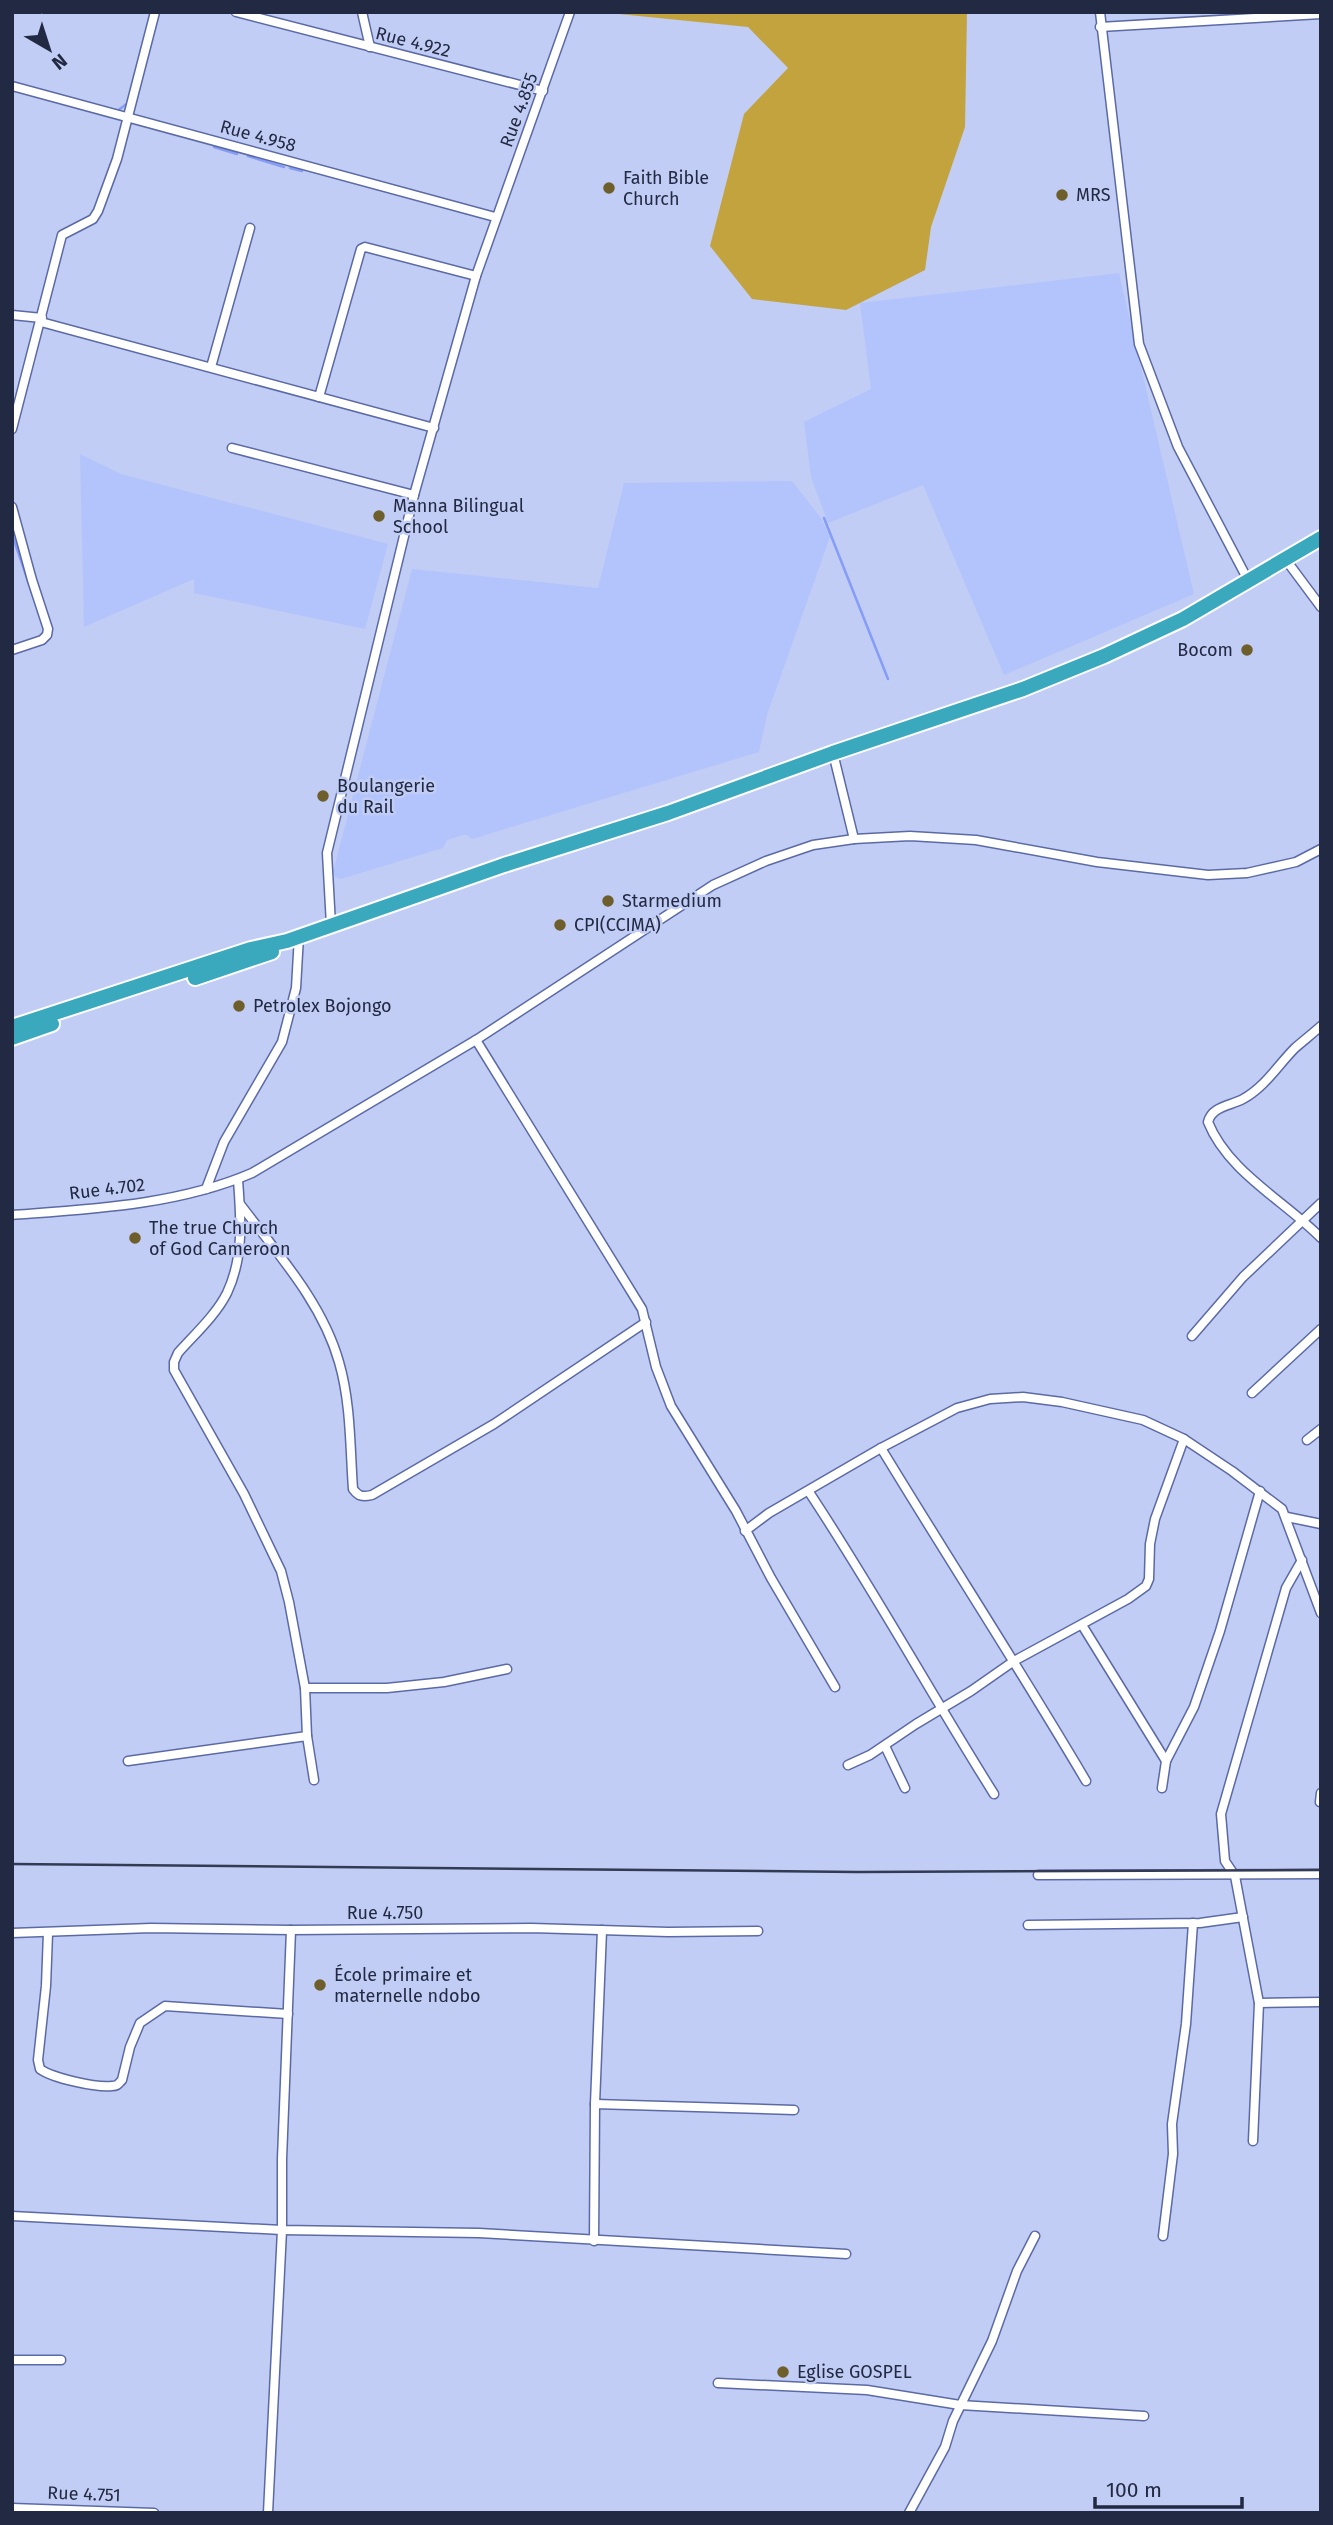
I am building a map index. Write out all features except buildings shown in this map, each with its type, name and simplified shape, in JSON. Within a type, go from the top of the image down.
[{"type":"highway","points":[[12,1027],[251,949],[293,939],[504,865],[668,813],[1023,689],[1104,656],[1182,619],[1321,538]]},
{"type":"highway","points":[[12,1038],[248,961],[275,951],[293,939]]},
{"type":"street","points":[[12,429],[62,235],[93,219],[98,211],[117,159],[155,12]]},
{"type":"street","name":"Rue 4.922","points":[[236,12],[543,91]]},
{"type":"street","points":[[362,12],[370,47]]},
{"type":"street","name":"Rue 4.855","points":[[331,925],[327,853],[414,495],[475,276],[570,12]]},
{"type":"street","points":[[1100,12],[1139,344],[1178,447],[1249,582]]},
{"type":"street","points":[[1100,27],[1321,14]]},
{"type":"street","name":"Rue 4.958","points":[[12,86],[495,217]]},
{"type":"street","points":[[211,367],[250,228]]},
{"type":"street","points":[[319,397],[361,248],[475,276]]},
{"type":"street","points":[[12,314],[434,428]]},
{"type":"street","points":[[232,448],[414,495]]},
{"type":"street","points":[[12,507],[48,629],[42,640],[12,650]]},
{"type":"street","points":[[1286,560],[1321,607]]},
{"type":"street","points":[[834,753],[854,839]]},
{"type":"street","name":"Rue 4.702","points":[[12,1215],[99,1208],[206,1189],[238,1180],[476,1040],[713,885],[766,861],[813,845],[854,839],[911,836],[976,840],[1097,862],[1208,875],[1247,873],[1296,862],[1321,849]]},
{"type":"street","points":[[206,1189],[224,1142],[282,1042],[296,988],[293,939]]},
{"type":"street","points":[[1321,1026],[1259,1087],[1242,1099],[1215,1110],[1209,1116],[1208,1122],[1219,1143],[1245,1172],[1304,1220],[1321,1238]]},
{"type":"street","points":[[476,1040],[642,1309],[656,1367],[671,1406],[835,1687]]},
{"type":"street","points":[[238,1180],[242,1228],[236,1269],[226,1295],[178,1353],[174,1370],[244,1494],[281,1571],[305,1688],[307,1737],[314,1780]]},
{"type":"street","points":[[1192,1336],[1243,1277],[1321,1203]]},
{"type":"street","points":[[240,1204],[295,1276],[331,1337],[340,1364],[348,1419],[353,1489],[362,1497],[372,1495],[494,1424],[646,1322]]},
{"type":"street","points":[[1252,1393],[1321,1329]]},
{"type":"street","points":[[745,1531],[769,1513],[881,1448],[957,1408],[990,1399],[1023,1397],[1096,1408],[1143,1420],[1184,1439],[1260,1491],[1283,1510],[1287,1517],[1321,1613]]},
{"type":"street","points":[[1307,1440],[1321,1429]]},
{"type":"street","points":[[848,1765],[885,1746],[1014,1661],[1128,1600],[1148,1582],[1150,1544],[1155,1519],[1184,1439]]},
{"type":"street","points":[[881,1448],[1086,1782]]},
{"type":"street","points":[[1162,1788],[1166,1761],[1194,1707],[1220,1631],[1260,1491]]},
{"type":"street","points":[[809,1492],[994,1794]]},
{"type":"street","points":[[1287,1517],[1321,1524]]},
{"type":"street","points":[[1253,2141],[1259,2003],[1235,1876],[1225,1861],[1222,1814],[1278,1613],[1286,1588],[1302,1560]]},
{"type":"street","points":[[1082,1625],[1166,1761]]},
{"type":"street","points":[[305,1688],[387,1688],[444,1682],[507,1669]]},
{"type":"street","points":[[128,1761],[307,1737]]},
{"type":"street","points":[[885,1746],[905,1788]]},
{"type":"street","points":[[1038,1875],[1321,1874]]},
{"type":"street","points":[[1028,1925],[1193,1923],[1243,1917]]},
{"type":"street","points":[[1163,2236],[1173,2154],[1172,2124],[1186,2024],[1193,1923]]},
{"type":"street","name":"Rue 4.750","points":[[12,1933],[151,1928],[758,1931]]},
{"type":"street","points":[[268,2513],[282,2230],[291,1930]]},
{"type":"street","points":[[594,2241],[595,2104],[602,1930]]},
{"type":"street","points":[[48,1933],[46,1986],[38,2060],[40,2070],[48,2074],[82,2082],[112,2086],[118,2084],[122,2080],[130,2047],[140,2022],[165,2006],[288,2014]]},
{"type":"street","points":[[1259,2003],[1321,2002]]},
{"type":"street","points":[[595,2104],[794,2110]]},
{"type":"street","points":[[12,2216],[282,2230],[479,2234],[846,2254]]},
{"type":"street","points":[[909,2513],[945,2447],[960,2405],[992,2341],[1017,2271],[1035,2236]]},
{"type":"street","points":[[12,2360],[61,2360]]},
{"type":"street","points":[[718,2383],[885,2392],[960,2405],[1144,2416]]},
{"type":"street","name":"Rue 4.751","points":[[12,2508],[154,2513]]},
{"type":"shaded area","points":[[599,12],[967,12],[965,127],[931,227],[925,270],[846,310],[752,299],[710,246],[744,114],[788,68],[748,27]]},
{"type":"shaded area","points":[[1119,273],[1194,594],[1004,675],[923,485],[828,523],[811,477],[804,422],[871,389],[860,303]]},
{"type":"shaded area","points":[[80,454],[121,474],[388,544],[365,629],[194,593],[194,579],[84,627]]},
{"type":"shaded area","points":[[792,481],[821,518],[830,537],[767,715],[759,752],[472,839],[463,835],[447,840],[443,848],[341,879],[335,877],[333,872],[412,569],[598,588],[624,483]]},
{"type":"waterway","points":[[117,111],[128,103]]},
{"type":"waterway","points":[[214,147],[237,154]]},
{"type":"waterway","points":[[248,156],[284,167]]},
{"type":"waterway","points":[[290,168],[302,171]]},
{"type":"waterway","points":[[824,518],[888,679]]},
{"type":"waterway","points":[[12,534],[33,596]]},
{"type":"railway","points":[[12,1864],[857,1872],[1321,1870]]},
{"type":"place","name":"Faith Bible Church","points":[[609,188]]},
{"type":"place","name":"MRS","points":[[1062,195]]},
{"type":"place","name":"Manna Bilingual School","points":[[379,516]]},
{"type":"place","name":"Bocom","points":[[1247,650]]},
{"type":"place","name":"Boulangerie du Rail","points":[[323,796]]},
{"type":"place","name":"Starmedium","points":[[608,901]]},
{"type":"place","name":"CPI(CCIMA)","points":[[560,925]]},
{"type":"place","name":"Petrolex Bojongo","points":[[239,1006]]},
{"type":"place","name":"The true Church of God Cameroon","points":[[135,1238]]},
{"type":"place","name":"École primaire et maternelle ndobo","points":[[320,1985]]},
{"type":"place","name":"Eglise GOSPEL","points":[[783,2372]]}]
